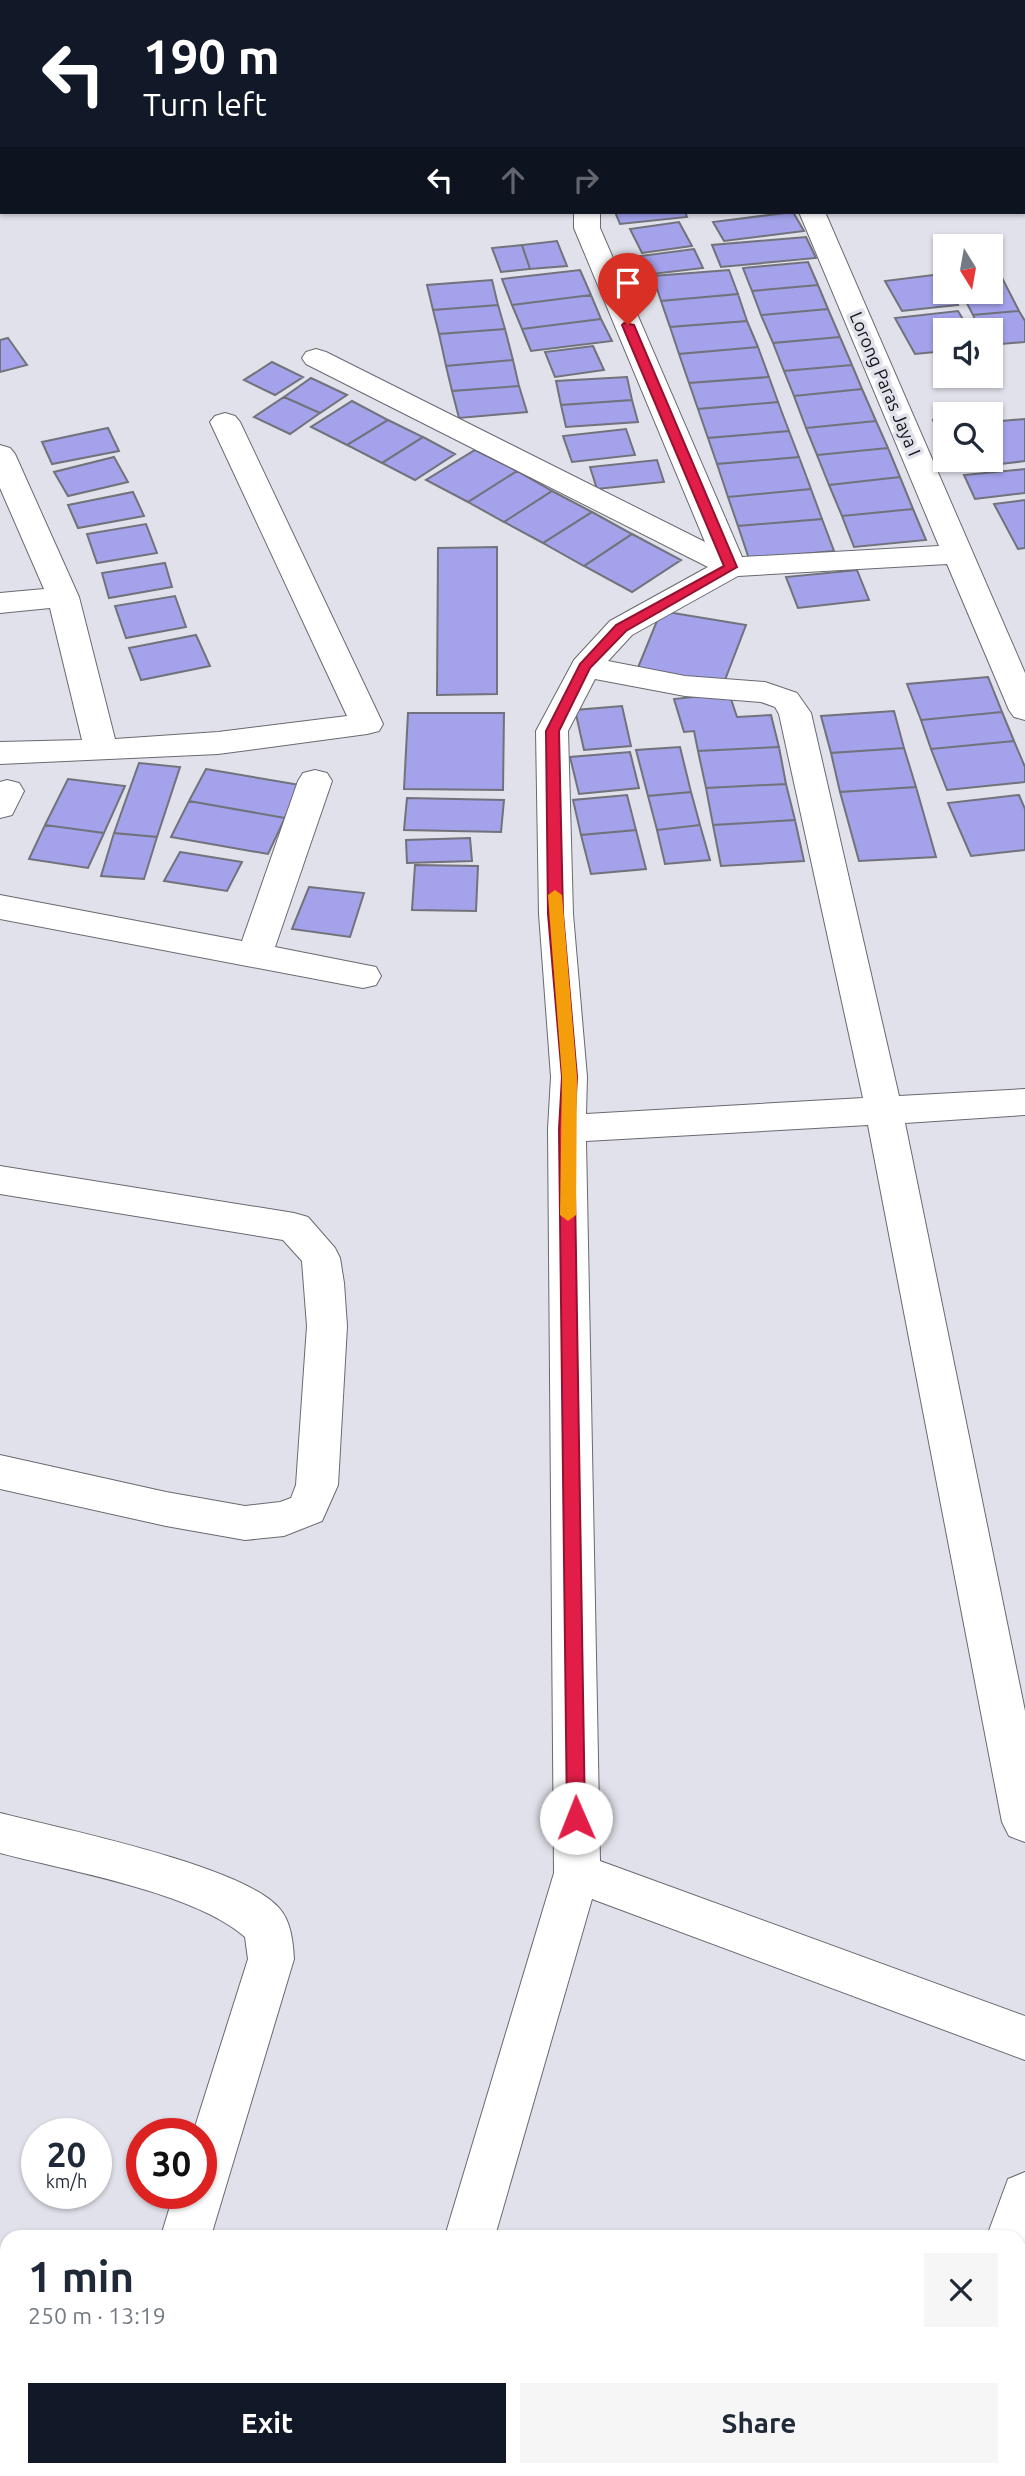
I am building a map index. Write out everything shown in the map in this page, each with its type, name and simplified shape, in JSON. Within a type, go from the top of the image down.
[{"type":"street","points":[[587,214],[587,228],[731,567]]},
{"type":"street","name":"Lorong Paras Jaya I","points":[[813,214],[1025,708]]},
{"type":"street","points":[[316,358],[731,567]]},
{"type":"street","points":[[0,753],[218,743],[367,724],[225,422]]},
{"type":"street","points":[[0,454],[6,483],[63,597],[101,750]]},
{"type":"street","points":[[472,2230],[577,1873],[567,1129],[569,1077],[556,914],[552,731],[585,667],[621,628],[731,567],[958,554]]},
{"type":"street","points":[[0,603],[63,597]]},
{"type":"street","points":[[585,667],[685,686],[765,692],[786,700],[795,713],[884,1111],[1025,1822]]},
{"type":"street","points":[[256,955],[315,781]]},
{"type":"street","points":[[0,907],[363,976]]},
{"type":"street","points":[[567,1129],[1025,1102]]},
{"type":"street","points":[[0,1180],[294,1227],[312,1244],[321,1258],[327,1326],[317,1485],[307,1509],[284,1519],[245,1523],[166,1509],[0,1472]]},
{"type":"street","points":[[0,1833],[170,1877],[232,1902],[262,1921],[269,1937],[271,1959],[217,2134]]},
{"type":"street","points":[[577,1873],[1025,2038]]},
{"type":"street","points":[[1014,2230],[1025,2196]]},
{"type":"street","points":[[188,2230],[194,2209]]},
{"type":"building","points":[[616,214],[686,214],[687,217],[620,224]]},
{"type":"building","points":[[794,214],[804,231],[724,241],[713,222]]},
{"type":"building","points":[[679,222],[692,246],[642,253],[630,229]]},
{"type":"building","points":[[806,237],[816,258],[721,267],[712,245]]},
{"type":"building","points":[[557,241],[567,266],[530,269],[522,245]]},
{"type":"building","points":[[522,245],[530,269],[501,272],[492,248]]},
{"type":"building","points":[[694,249],[703,268],[627,277],[618,259]]},
{"type":"building","points":[[808,262],[818,285],[752,291],[743,268]]},
{"type":"building","points":[[580,270],[591,295],[512,305],[502,279]]},
{"type":"building","points":[[729,270],[738,294],[661,301],[653,276]]},
{"type":"building","points":[[933,275],[933,304],[958,305],[902,311],[885,281]]},
{"type":"building","points":[[492,280],[498,305],[433,310],[427,285]]},
{"type":"building","points":[[1003,280],[1019,311],[973,315],[967,304],[1003,304]]},
{"type":"building","points":[[818,285],[828,309],[761,315],[752,291]]},
{"type":"building","points":[[738,294],[747,321],[670,327],[661,301]]},
{"type":"building","points":[[591,295],[601,319],[522,329],[512,305]]},
{"type":"building","points":[[498,305],[505,329],[439,334],[433,310]]},
{"type":"building","points":[[828,309],[840,337],[773,343],[761,315]]},
{"type":"building","points":[[958,311],[962,318],[933,318],[933,352],[915,354],[895,318]]},
{"type":"building","points":[[1019,311],[1025,321],[1025,342],[1003,344],[1003,318],[974,318],[973,315]]},
{"type":"building","points":[[601,319],[612,341],[531,351],[522,329]]},
{"type":"building","points":[[747,321],[758,347],[679,354],[670,327]]},
{"type":"building","points":[[505,329],[513,360],[446,366],[439,334]]},
{"type":"building","points":[[840,337],[852,365],[784,371],[773,343]]},
{"type":"building","points":[[8,338],[27,365],[0,372],[0,340]]},
{"type":"building","points":[[593,346],[604,370],[555,377],[545,352]]},
{"type":"building","points":[[758,347],[769,377],[689,383],[679,354]]},
{"type":"building","points":[[513,360],[519,386],[452,391],[446,366]]},
{"type":"building","points":[[272,362],[303,377],[275,395],[244,380]]},
{"type":"building","points":[[852,365],[862,389],[794,396],[784,371]]},
{"type":"building","points":[[627,377],[632,400],[561,405],[556,381]]},
{"type":"building","points":[[769,377],[778,402],[698,409],[689,383]]},
{"type":"building","points":[[311,378],[347,395],[320,413],[284,397]]},
{"type":"building","points":[[519,386],[527,412],[459,418],[452,391]]},
{"type":"building","points":[[862,389],[876,421],[806,428],[794,396]]},
{"type":"building","points":[[284,397],[320,413],[290,434],[254,417]]},
{"type":"building","points":[[632,400],[638,422],[566,427],[561,405]]},
{"type":"building","points":[[352,401],[388,420],[347,445],[311,427]]},
{"type":"building","points":[[778,402],[789,431],[708,438],[698,409]]},
{"type":"building","points":[[1025,419],[1025,461],[1003,464],[1003,421]]},
{"type":"building","points":[[388,420],[423,437],[382,463],[347,445]]},
{"type":"building","points":[[876,421],[888,448],[817,455],[806,428]]},
{"type":"building","points":[[108,428],[119,451],[52,464],[42,442]]},
{"type":"building","points":[[626,429],[635,455],[572,462],[563,436]]},
{"type":"building","points":[[789,431],[799,457],[717,464],[708,438]]},
{"type":"building","points":[[423,437],[455,454],[415,480],[382,463]]},
{"type":"building","points":[[888,448],[900,477],[829,485],[817,455]]},
{"type":"building","points":[[475,450],[517,471],[468,502],[426,480]]},
{"type":"building","points":[[114,457],[128,482],[68,496],[54,472]]},
{"type":"building","points":[[799,457],[811,489],[728,497],[717,464]]},
{"type":"building","points":[[657,460],[664,482],[597,489],[590,467]]},
{"type":"building","points":[[1025,469],[1025,493],[975,499],[964,475]]},
{"type":"building","points":[[517,471],[552,491],[504,522],[468,502]]},
{"type":"building","points":[[900,477],[913,509],[842,516],[829,485]]},
{"type":"building","points":[[811,489],[822,519],[738,526],[728,497]]},
{"type":"building","points":[[552,491],[592,512],[543,543],[504,522]]},
{"type":"building","points":[[133,492],[144,516],[78,528],[68,505]]},
{"type":"building","points":[[1025,500],[1025,548],[1018,549],[994,504]]},
{"type":"building","points":[[913,509],[926,540],[854,547],[842,516]]},
{"type":"building","points":[[592,512],[632,534],[584,566],[543,543]]},
{"type":"building","points":[[822,519],[834,551],[749,559],[738,526]]},
{"type":"building","points":[[146,524],[157,553],[97,563],[87,534]]},
{"type":"building","points":[[632,534],[681,560],[632,592],[584,566]]},
{"type":"building","points":[[497,547],[497,694],[437,695],[438,548]]},
{"type":"building","points":[[165,563],[172,587],[109,598],[102,573]]},
{"type":"building","points":[[857,570],[869,600],[798,608],[786,577]]},
{"type":"building","points":[[175,596],[186,627],[126,638],[115,606]]},
{"type":"building","points":[[661,611],[746,625],[723,685],[637,670]]},
{"type":"building","points":[[196,635],[210,666],[141,680],[129,648]]},
{"type":"building","points":[[988,677],[1002,712],[921,720],[907,684]]},
{"type":"building","points":[[729,693],[737,717],[771,715],[779,747],[698,751],[694,731],[684,732],[674,699]]},
{"type":"building","points":[[622,706],[631,746],[584,750],[575,710]]},
{"type":"building","points":[[894,711],[904,748],[831,753],[821,716]]},
{"type":"building","points":[[1002,712],[1014,741],[931,749],[921,720]]},
{"type":"building","points":[[408,713],[504,713],[503,790],[404,789]]},
{"type":"building","points":[[1014,741],[1025,767],[1025,782],[947,790],[931,749]]},
{"type":"building","points":[[680,747],[691,792],[648,796],[636,750]]},
{"type":"building","points":[[779,747],[786,784],[706,788],[698,751]]},
{"type":"building","points":[[904,748],[916,787],[840,792],[831,753]]},
{"type":"building","points":[[630,752],[639,788],[579,794],[570,757]]},
{"type":"building","points":[[139,763],[180,767],[157,837],[114,833]]},
{"type":"building","points":[[206,769],[300,785],[285,818],[189,801]]},
{"type":"building","points":[[68,779],[125,786],[104,833],[45,825]]},
{"type":"building","points":[[786,784],[795,820],[713,825],[706,788]]},
{"type":"building","points":[[916,787],[936,857],[859,861],[840,792]]},
{"type":"building","points":[[691,792],[700,825],[657,830],[648,796]]},
{"type":"building","points":[[627,795],[636,830],[581,835],[573,800]]},
{"type":"building","points":[[1019,795],[1025,809],[1025,850],[971,856],[948,803]]},
{"type":"building","points":[[407,798],[504,800],[501,832],[404,830]]},
{"type":"building","points":[[189,801],[285,818],[268,854],[171,837]]},
{"type":"building","points":[[795,820],[804,861],[721,866],[713,825]]},
{"type":"building","points":[[45,825],[104,833],[88,868],[29,859]]},
{"type":"building","points":[[700,825],[710,860],[665,864],[657,830]]},
{"type":"building","points":[[636,830],[646,869],[591,874],[581,835]]},
{"type":"building","points":[[114,833],[157,837],[144,879],[101,876]]},
{"type":"building","points":[[470,838],[472,861],[407,863],[406,840]]},
{"type":"building","points":[[180,852],[242,862],[227,891],[164,881]]},
{"type":"building","points":[[415,865],[478,866],[476,911],[412,910]]},
{"type":"building","points":[[309,887],[364,893],[350,937],[292,929]]},
{"type":"slow traffic","points":[[555,895],[569,1077],[568,1215]]},
{"type":"route","points":[[576,1818],[567,1129],[569,1077],[556,914],[552,731],[585,667],[621,628],[731,567],[628,325]]}]
